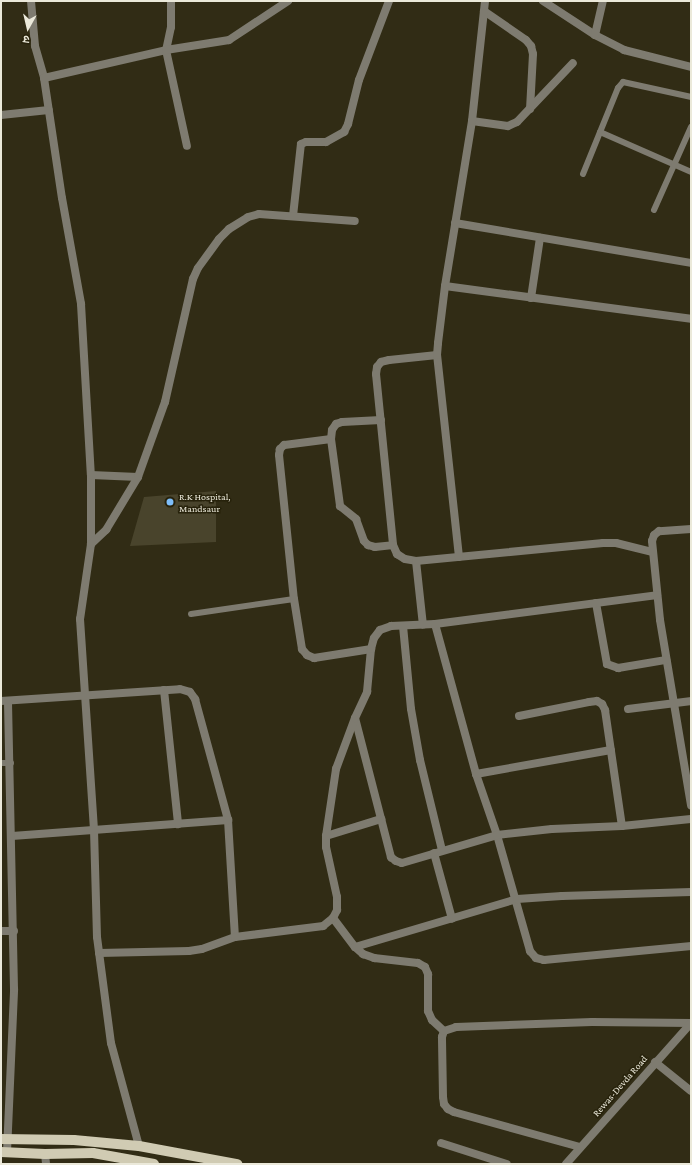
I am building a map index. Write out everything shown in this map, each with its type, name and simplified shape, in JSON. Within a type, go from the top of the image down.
[{"type":"main road","points":[[4,1139],[74,1140],[139,1146],[237,1164]]},
{"type":"main road","points":[[73,1152],[74,1140]]},
{"type":"main road","points":[[4,1152],[45,1159],[73,1152],[93,1153],[123,1161],[154,1164]]},
{"type":"street","points":[[31,1],[35,46],[44,78],[62,198],[80,293],[91,475],[90,544],[80,619],[94,830],[97,937],[111,1043],[139,1146]]},
{"type":"street","points":[[170,1],[171,27],[166,50],[187,146]]},
{"type":"street","points":[[44,78],[166,50],[229,40],[288,1]]},
{"type":"street","points":[[294,216],[301,144],[306,142],[326,142],[344,132],[348,124],[359,80],[390,1]]},
{"type":"street","points":[[460,557],[437,355],[445,286],[472,121],[485,1]]},
{"type":"street","points":[[543,1],[595,35],[624,50],[691,67]]},
{"type":"street","points":[[595,35],[603,1]]},
{"type":"street","points":[[484,11],[526,40],[531,46],[533,54],[530,109]]},
{"type":"street","points":[[472,121],[508,126],[517,122],[573,63]]},
{"type":"street","points":[[1,115],[49,110]]},
{"type":"street","points":[[90,544],[106,530],[138,477],[165,402],[193,279],[198,268],[219,239],[229,229],[248,216],[259,214],[355,221]]},
{"type":"street","points":[[455,223],[691,263]]},
{"type":"street","points":[[531,298],[540,238]]},
{"type":"street","points":[[445,286],[691,320]]},
{"type":"street","points":[[437,355],[389,360],[382,362],[377,367],[376,374],[393,545],[397,554],[405,559],[416,561],[603,543],[616,543],[653,552]]},
{"type":"street","points":[[381,420],[342,422],[336,424],[332,430],[331,439],[340,506],[356,519],[364,541],[368,545],[375,547],[393,545]]},
{"type":"street","points":[[331,439],[284,445],[280,449],[279,455],[294,599],[302,649],[307,655],[314,658],[372,649]]},
{"type":"street","points":[[91,475],[138,477]]},
{"type":"street","points":[[691,529],[658,531],[654,535],[653,552],[666,660],[691,800]]},
{"type":"street","points":[[416,561],[423,625]]},
{"type":"street","points":[[99,953],[189,951],[202,949],[235,937],[323,926],[333,918],[337,910],[337,898],[326,847],[326,836],[336,769],[355,718],[367,692],[374,638],[380,630],[391,626],[435,624],[658,595]]},
{"type":"street","points":[[596,603],[607,664],[618,668],[666,660]]},
{"type":"street","points":[[435,624],[476,774],[497,835],[530,951],[536,958],[544,960],[691,946]]},
{"type":"street","points":[[403,626],[411,709],[420,760],[442,850]]},
{"type":"street","points":[[4,1152],[14,988],[14,931],[10,763],[4,701],[180,689],[190,692],[196,699],[228,820],[235,937]]},
{"type":"street","points":[[164,690],[178,824]]},
{"type":"street","points":[[519,716],[597,701],[602,704],[605,710],[622,826]]},
{"type":"street","points":[[628,709],[691,701]]},
{"type":"street","points":[[355,718],[391,857],[396,862],[402,863],[497,835],[564,828],[622,826],[691,819]]},
{"type":"street","points":[[476,774],[611,750]]},
{"type":"street","points":[[326,836],[381,819]]},
{"type":"street","points":[[12,836],[228,820]]},
{"type":"street","points":[[434,853],[452,919]]},
{"type":"street","points":[[355,947],[516,900],[577,895],[691,892]]},
{"type":"street","points":[[333,918],[355,947],[363,954],[374,958],[418,963],[425,967],[428,974],[428,1011],[432,1020],[444,1031]]},
{"type":"street","points":[[1,931],[14,931]]},
{"type":"street","points":[[444,1031],[456,1027],[584,1022],[691,1023]]},
{"type":"street","name":"Rewas-Devda Road","points":[[567,1164],[580,1147],[691,1023]]},
{"type":"street","points":[[444,1031],[442,1037],[443,1097],[444,1104],[448,1109],[454,1112],[580,1147]]},
{"type":"street","points":[[655,1062],[691,1091]]},
{"type":"street","points":[[441,1143],[507,1164]]},
{"type":"lane","points":[[583,174],[618,88],[623,82],[691,97]]},
{"type":"lane","points":[[654,210],[691,127]]},
{"type":"lane","points":[[600,132],[691,172]]},
{"type":"lane","points":[[191,614],[294,599]]},
{"type":"lane","points":[[1,764],[10,763]]},
{"type":"building","points":[[216,491],[216,542],[130,546],[144,497]]},
{"type":"place","name":"R.K Hospital, Mandsaur","points":[[170,502]]}]
